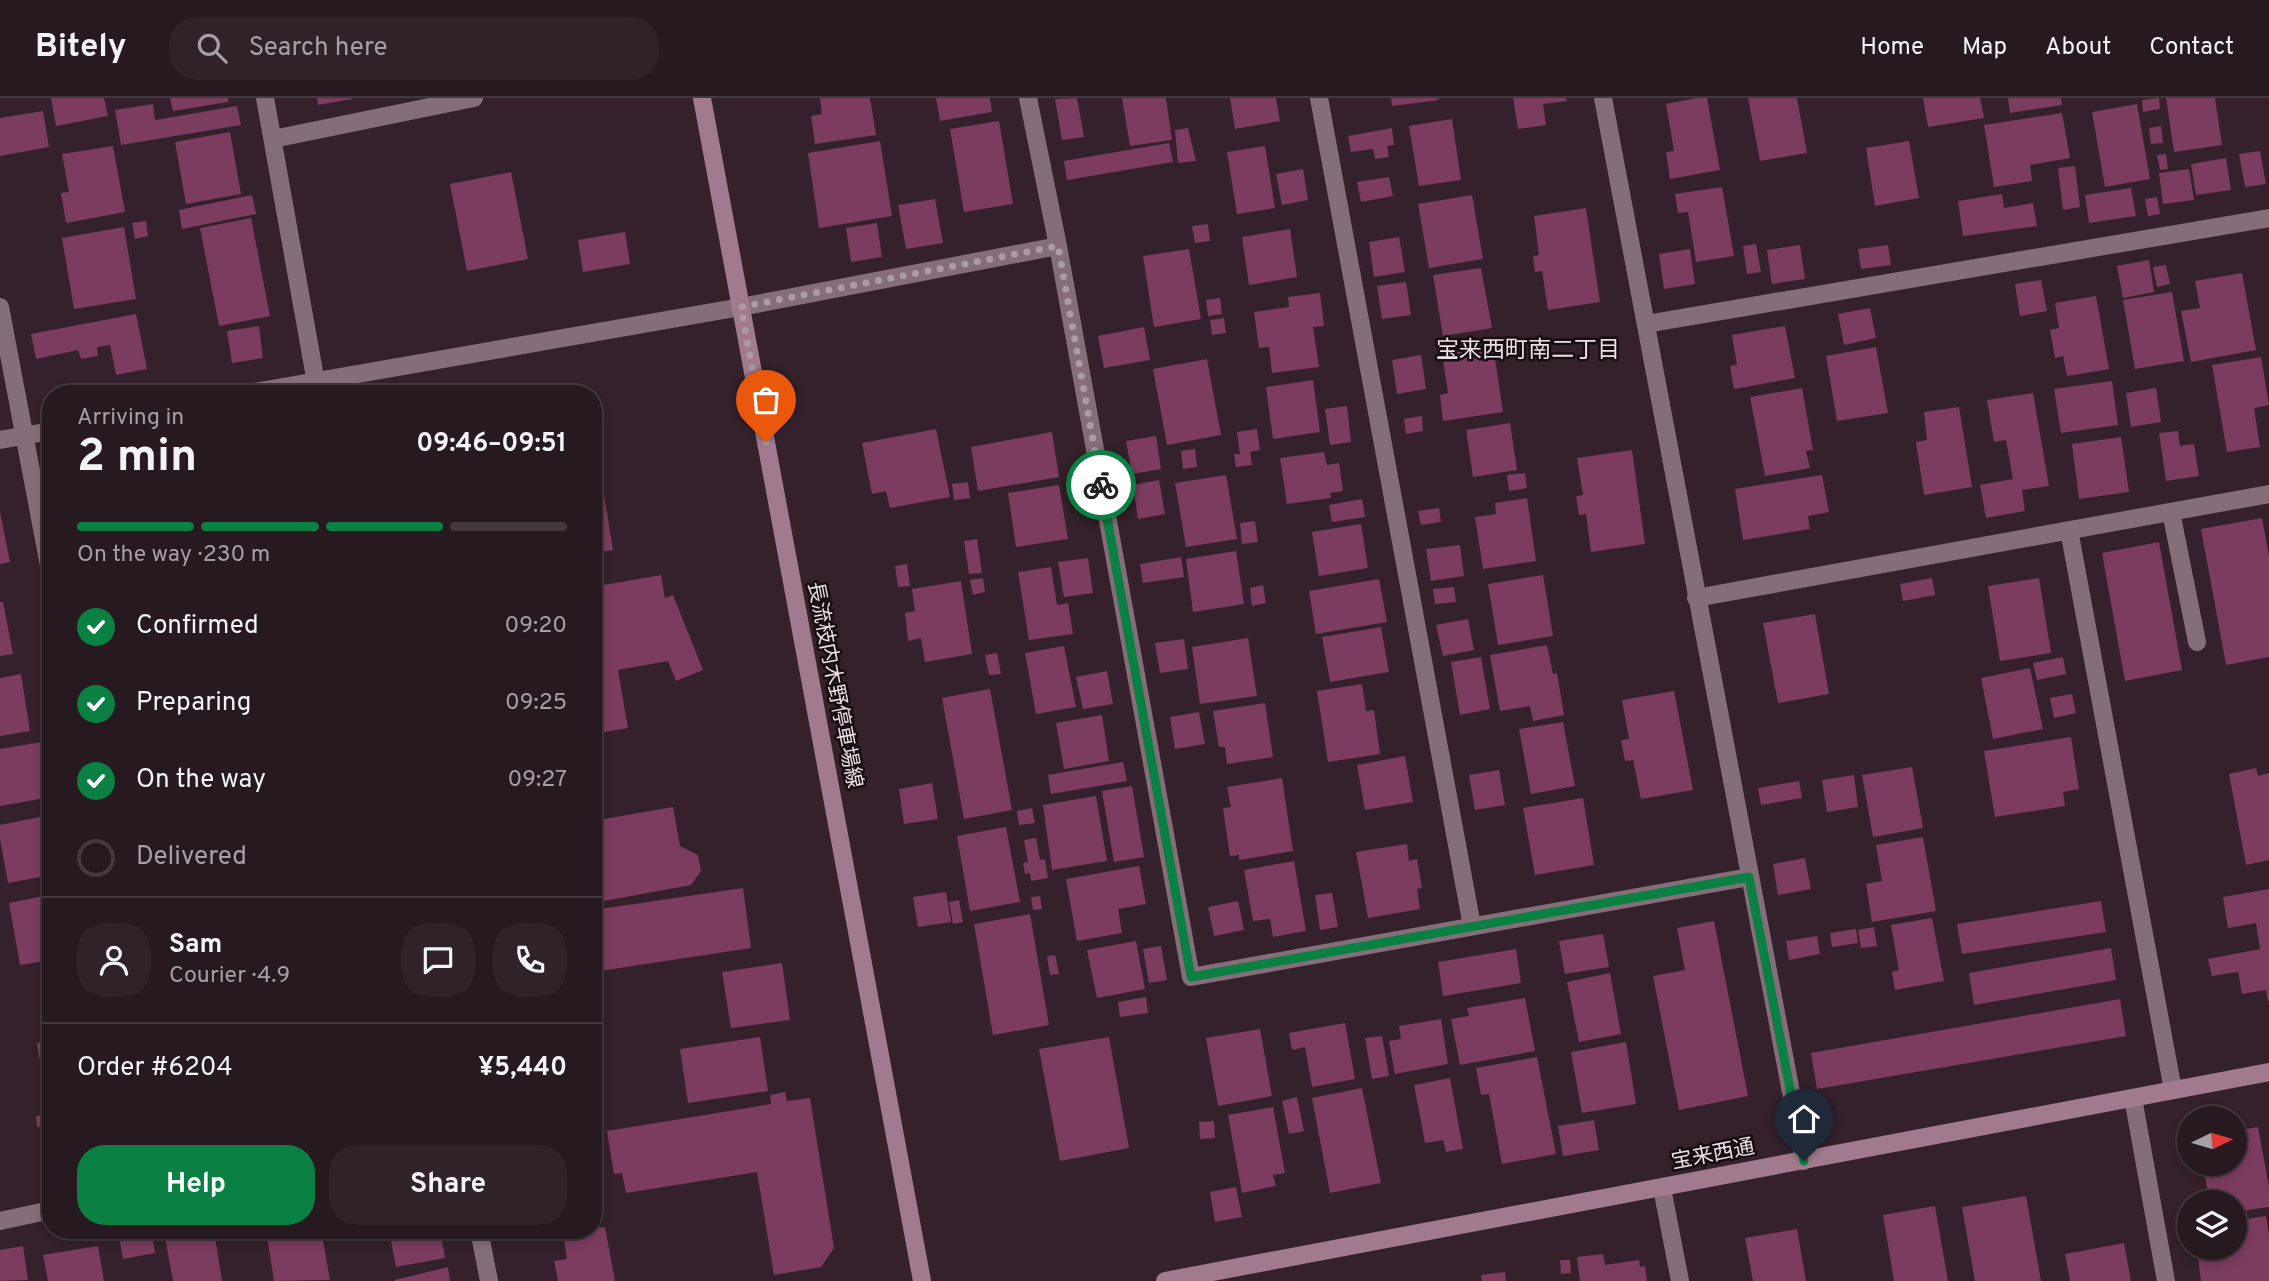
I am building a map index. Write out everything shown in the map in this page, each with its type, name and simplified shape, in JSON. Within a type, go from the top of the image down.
[{"type":"main road","name":"長流枝内木野停車場線","points":[[702,98],[922,1281]]},
{"type":"main road","name":"宝来西通","points":[[1165,1281],[1233,1274],[1662,1188],[2269,1072]]},
{"type":"street","points":[[265,98],[316,385]]},
{"type":"street","points":[[273,139],[474,98]]},
{"type":"street","points":[[1028,98],[1058,246],[1191,977],[1749,877]]},
{"type":"street","points":[[1319,98],[1472,926]]},
{"type":"street","points":[[1603,98],[1804,1161]]},
{"type":"street","points":[[1646,324],[2269,218]]},
{"type":"street","points":[[327,385],[1058,246]]},
{"type":"street","points":[[0,307],[42,529]]},
{"type":"street","points":[[0,440],[42,433]]},
{"type":"street","points":[[1696,598],[2269,494]]},
{"type":"street","points":[[2171,512],[2197,642]]},
{"type":"street","points":[[2069,530],[2173,1090]]},
{"type":"street","points":[[2133,1097],[2166,1281]]},
{"type":"street","points":[[1662,1188],[1680,1281]]},
{"type":"street","points":[[0,1221],[42,1212]]},
{"type":"street","points":[[481,1239],[489,1281]]},
{"type":"building","points":[[51,98],[104,98],[108,116],[56,126]]},
{"type":"building","points":[[170,98],[228,98],[228,102],[173,111]]},
{"type":"building","points":[[317,98],[352,98],[352,99],[318,105]]},
{"type":"building","points":[[820,98],[870,98],[876,135],[815,144],[811,116],[822,114]]},
{"type":"building","points":[[936,98],[990,98],[992,112],[940,121]]},
{"type":"building","points":[[1077,98],[1084,137],[1062,140],[1055,99]]},
{"type":"building","points":[[1122,98],[1166,98],[1172,140],[1130,146]]},
{"type":"building","points":[[1230,98],[1276,98],[1280,121],[1235,129]]},
{"type":"building","points":[[1391,98],[1438,98],[1439,100],[1392,106]]},
{"type":"building","points":[[1513,98],[1566,98],[1567,101],[1543,104],[1546,125],[1518,129]]},
{"type":"building","points":[[1707,98],[1720,170],[1670,179],[1666,152],[1674,151],[1666,104]]},
{"type":"building","points":[[1748,98],[1797,98],[1807,153],[1760,161]]},
{"type":"building","points":[[1923,98],[1980,98],[1984,118],[1928,127]]},
{"type":"building","points":[[2008,98],[2061,98],[2062,105],[2010,113]]},
{"type":"building","points":[[2159,98],[2160,109],[2143,112],[2142,100]]},
{"type":"building","points":[[2166,98],[2215,98],[2222,145],[2174,152]]},
{"type":"building","points":[[153,104],[155,120],[237,106],[241,125],[121,145],[115,110]]},
{"type":"building","points":[[2137,104],[2150,179],[2105,187],[2092,112]]},
{"type":"building","points":[[43,111],[49,147],[0,156],[0,118]]},
{"type":"building","points":[[2062,113],[2070,158],[2030,165],[2032,181],[1994,187],[1984,125]]},
{"type":"building","points":[[1452,119],[1461,180],[1419,186],[1409,126]]},
{"type":"building","points":[[999,121],[1013,204],[964,212],[950,129]]},
{"type":"building","points":[[2161,126],[2163,143],[2151,144],[2149,128]]},
{"type":"building","points":[[1188,128],[1196,161],[1178,163],[1175,130]]},
{"type":"building","points":[[1392,128],[1394,145],[1387,146],[1389,157],[1375,159],[1373,149],[1351,152],[1348,136]]},
{"type":"building","points":[[230,132],[241,194],[186,204],[175,142]]},
{"type":"building","points":[[880,141],[892,216],[819,228],[808,153]]},
{"type":"building","points":[[1909,141],[1919,198],[1875,206],[1866,148]]},
{"type":"building","points":[[1169,143],[1173,162],[1067,180],[1064,161]]},
{"type":"building","points":[[113,146],[125,212],[66,223],[61,193],[69,192],[62,154]]},
{"type":"building","points":[[1265,146],[1275,208],[1237,214],[1227,152]]},
{"type":"building","points":[[2260,151],[2266,184],[2245,187],[2239,154]]},
{"type":"building","points":[[2166,154],[2168,169],[2160,170],[2157,155]]},
{"type":"building","points":[[2226,158],[2231,190],[2196,195],[2191,164]]},
{"type":"building","points":[[2075,166],[2080,207],[2063,210],[2058,168]]},
{"type":"building","points":[[1303,169],[1308,200],[1282,205],[1276,174]]},
{"type":"building","points":[[2189,169],[2194,200],[2163,204],[2159,173]]},
{"type":"building","points":[[511,172],[528,259],[467,271],[450,184]]},
{"type":"building","points":[[1389,177],[1393,196],[1361,202],[1357,182]]},
{"type":"building","points":[[1722,187],[1734,256],[1696,262],[1688,212],[1678,213],[1675,194]]},
{"type":"building","points":[[2131,188],[2136,216],[2089,223],[2085,195]]},
{"type":"building","points":[[2002,194],[2004,208],[2033,203],[2037,226],[1963,236],[1958,201]]},
{"type":"building","points":[[252,195],[256,214],[182,229],[179,210]]},
{"type":"building","points":[[1472,195],[1483,259],[1429,268],[1418,204]]},
{"type":"building","points":[[2157,197],[2160,214],[2148,216],[2145,199]]},
{"type":"building","points":[[935,199],[943,243],[906,249],[898,205]]},
{"type":"building","points":[[1586,208],[1600,302],[1548,310],[1542,271],[1535,272],[1533,256],[1539,255],[1534,216]]},
{"type":"building","points":[[251,218],[270,316],[219,326],[200,228]]},
{"type":"building","points":[[146,221],[148,236],[135,239],[132,223]]},
{"type":"building","points":[[877,223],[882,257],[851,262],[846,228]]},
{"type":"building","points":[[1208,224],[1210,241],[1195,243],[1192,226]]},
{"type":"building","points":[[124,227],[136,299],[74,309],[62,238]]},
{"type":"building","points":[[1290,229],[1297,277],[1249,285],[1242,237]]},
{"type":"building","points":[[625,232],[630,264],[583,272],[578,240]]},
{"type":"building","points":[[1399,237],[1405,272],[1374,277],[1369,242]]},
{"type":"building","points":[[1756,244],[1761,272],[1747,274],[1743,246]]},
{"type":"building","points":[[1800,245],[1805,279],[1772,284],[1767,250]]},
{"type":"building","points":[[1888,245],[1891,265],[1861,269],[1858,249]]},
{"type":"building","points":[[1189,249],[1201,319],[1154,327],[1143,256]]},
{"type":"building","points":[[1690,249],[1695,284],[1664,289],[1659,254]]},
{"type":"building","points":[[2149,260],[2154,292],[2123,298],[2117,266]]},
{"type":"building","points":[[2166,265],[2170,284],[2157,287],[2153,267]]},
{"type":"building","points":[[1481,268],[1492,328],[1443,336],[1433,275]]},
{"type":"building","points":[[2242,273],[2256,350],[2191,362],[2181,311],[2200,308],[2195,281]]},
{"type":"building","points":[[2041,280],[2047,311],[2020,316],[2015,284]]},
{"type":"building","points":[[1406,282],[1411,315],[1382,319],[1377,286]]},
{"type":"building","points":[[2172,292],[2184,361],[2135,369],[2123,300]]},
{"type":"building","points":[[1320,293],[1324,326],[1313,327],[1319,367],[1272,373],[1269,347],[1259,348],[1254,312],[1289,307],[1288,297]]},
{"type":"building","points":[[2096,296],[2109,369],[2067,376],[2063,356],[2055,358],[2050,330],[2059,328],[2055,303]]},
{"type":"building","points":[[1220,298],[1222,314],[1208,316],[1206,300]]},
{"type":"building","points":[[1870,308],[1876,338],[1844,345],[1838,314]]},
{"type":"building","points":[[136,314],[147,369],[116,375],[110,345],[97,347],[98,356],[81,359],[78,350],[36,359],[31,334]]},
{"type":"building","points":[[1224,318],[1226,333],[1212,335],[1210,320]]},
{"type":"building","points":[[259,326],[263,358],[232,363],[227,331]]},
{"type":"building","points":[[1785,326],[1795,378],[1734,389],[1730,366],[1737,365],[1732,335]]},
{"type":"building","points":[[1144,327],[1150,360],[1104,368],[1098,336]]},
{"type":"building","points":[[1493,346],[1503,412],[1443,421],[1440,395],[1448,393],[1442,354]]},
{"type":"building","points":[[1876,347],[1888,413],[1837,421],[1826,356]]},
{"type":"building","points":[[1421,355],[1426,389],[1397,394],[1392,360]]},
{"type":"building","points":[[2261,357],[2269,405],[2254,408],[2260,447],[2227,452],[2212,365]]},
{"type":"building","points":[[1207,359],[1221,435],[1167,445],[1153,369]]},
{"type":"building","points":[[1313,380],[1320,432],[1273,439],[1266,387]]},
{"type":"building","points":[[2112,381],[2118,425],[2061,433],[2054,389]]},
{"type":"building","points":[[1802,388],[1813,450],[1806,451],[1810,468],[1765,476],[1750,397]]},
{"type":"building","points":[[2156,388],[2161,422],[2131,427],[2126,393]]},
{"type":"building","points":[[2033,393],[2049,486],[2022,490],[2025,511],[1986,518],[1980,485],[2013,479],[2006,440],[1994,442],[1987,400]]},
{"type":"building","points":[[1347,406],[1351,442],[1330,445],[1325,409]]},
{"type":"building","points":[[1959,407],[1972,487],[1924,495],[1916,442],[1927,440],[1924,412]]},
{"type":"building","points":[[1422,416],[1423,431],[1406,434],[1404,419]]},
{"type":"building","points":[[1510,423],[1517,470],[1473,477],[1466,430]]},
{"type":"building","points":[[936,429],[950,497],[890,508],[886,491],[872,494],[862,443]]},
{"type":"building","points":[[1257,429],[1260,450],[1250,452],[1252,465],[1236,467],[1234,454],[1240,454],[1237,432]]},
{"type":"building","points":[[2178,431],[2180,446],[2194,444],[2199,476],[2166,481],[2159,433]]},
{"type":"building","points":[[1052,432],[1059,477],[978,491],[971,447]]},
{"type":"building","points":[[1156,436],[1161,469],[1132,474],[1126,441]]},
{"type":"building","points":[[2121,437],[2129,492],[2079,499],[2072,444]]},
{"type":"building","points":[[1195,449],[1197,467],[1183,469],[1181,451]]},
{"type":"building","points":[[1632,450],[1645,544],[1591,552],[1586,514],[1579,515],[1576,496],[1583,495],[1577,458]]},
{"type":"building","points":[[1324,452],[1327,465],[1339,463],[1343,491],[1330,493],[1331,498],[1287,504],[1280,458]]},
{"type":"building","points":[[1525,473],[1527,488],[1509,491],[1507,475]]},
{"type":"building","points":[[1226,475],[1237,539],[1186,547],[1175,483]]},
{"type":"building","points":[[1822,475],[1829,512],[1808,516],[1810,529],[1743,540],[1735,489]]},
{"type":"building","points":[[1159,480],[1165,514],[1138,519],[1133,485]]},
{"type":"building","points":[[602,482],[613,550],[602,552]]},
{"type":"building","points":[[968,482],[970,498],[954,500],[952,484]]},
{"type":"building","points":[[1059,485],[1068,539],[1016,547],[1008,493]]},
{"type":"building","points":[[1527,498],[1536,561],[1483,569],[1475,517],[1496,514],[1495,503]]},
{"type":"building","points":[[1362,499],[1365,517],[1332,522],[1329,505]]},
{"type":"building","points":[[1439,508],[1441,522],[1421,525],[1418,511]]},
{"type":"building","points":[[0,512],[10,562],[0,564]]},
{"type":"building","points":[[2262,518],[2269,556],[2269,657],[2226,665],[2201,529]]},
{"type":"building","points":[[1255,521],[1258,542],[1242,544],[1240,523]]},
{"type":"building","points":[[1361,524],[1368,568],[1319,576],[1312,532]]},
{"type":"building","points":[[977,539],[982,573],[969,574],[964,541]]},
{"type":"building","points":[[2159,542],[2182,670],[2125,681],[2102,553]]},
{"type":"building","points":[[1460,545],[1464,576],[1431,581],[1426,549]]},
{"type":"building","points":[[1236,551],[1244,604],[1193,612],[1186,559]]},
{"type":"building","points":[[1181,557],[1184,577],[1143,583],[1140,564]]},
{"type":"building","points":[[1088,558],[1093,593],[1064,597],[1058,562]]},
{"type":"building","points":[[907,564],[910,586],[898,587],[895,566]]},
{"type":"building","points":[[1051,567],[1057,605],[1068,603],[1073,634],[1029,640],[1018,572]]},
{"type":"building","points":[[661,575],[665,598],[673,595],[703,670],[676,681],[668,661],[618,670],[628,728],[602,732],[602,585]]},
{"type":"building","points":[[1543,575],[1553,636],[1498,645],[1488,584]]},
{"type":"building","points":[[983,578],[985,592],[973,595],[970,580]]},
{"type":"building","points":[[1932,578],[1935,595],[1903,601],[1900,584]]},
{"type":"building","points":[[2039,578],[2051,653],[2000,661],[1988,586]]},
{"type":"building","points":[[1379,579],[1387,622],[1316,634],[1309,591]]},
{"type":"building","points":[[961,581],[972,654],[925,662],[921,638],[908,641],[905,613],[915,611],[912,589]]},
{"type":"building","points":[[1263,585],[1266,603],[1252,606],[1250,588]]},
{"type":"building","points":[[1454,587],[1456,602],[1435,604],[1433,589]]},
{"type":"building","points":[[0,602],[3,602],[13,654],[0,656]]},
{"type":"building","points":[[1815,614],[1829,694],[1778,703],[1763,623]]},
{"type":"building","points":[[1468,619],[1474,650],[1443,656],[1436,625]]},
{"type":"building","points":[[1381,627],[1389,672],[1330,682],[1322,637]]},
{"type":"building","points":[[1248,638],[1257,696],[1200,704],[1192,647]]},
{"type":"building","points":[[1184,639],[1188,669],[1160,673],[1155,643]]},
{"type":"building","points":[[1547,645],[1553,674],[1557,673],[1564,715],[1533,721],[1530,706],[1500,711],[1490,655]]},
{"type":"building","points":[[1064,646],[1076,707],[1036,714],[1025,653]]},
{"type":"building","points":[[997,653],[1001,674],[989,675],[985,655]]},
{"type":"building","points":[[1481,657],[1490,709],[1460,715],[1451,662]]},
{"type":"building","points":[[2063,657],[2066,674],[2037,680],[2033,663]]},
{"type":"building","points":[[2030,668],[2043,729],[1993,739],[1981,678]]},
{"type":"building","points":[[1107,671],[1113,704],[1083,709],[1076,677]]},
{"type":"building","points":[[21,674],[30,731],[0,736],[0,678]]},
{"type":"building","points":[[1362,684],[1366,711],[1374,710],[1380,754],[1328,762],[1317,691]]},
{"type":"building","points":[[990,689],[1012,810],[964,819],[942,698]]},
{"type":"building","points":[[1674,691],[1693,790],[1641,799],[1633,760],[1625,761],[1621,740],[1629,739],[1622,700]]},
{"type":"building","points":[[2072,694],[2076,713],[2054,718],[2050,698]]},
{"type":"building","points":[[1265,703],[1273,757],[1227,764],[1225,747],[1219,747],[1213,711]]},
{"type":"building","points":[[1199,712],[1205,744],[1175,749],[1170,717]]},
{"type":"building","points":[[1102,715],[1109,761],[1064,769],[1056,723]]},
{"type":"building","points":[[1563,722],[1575,786],[1531,794],[1519,729]]},
{"type":"building","points":[[2071,737],[2079,789],[2063,792],[2065,806],[1995,817],[1984,751]]},
{"type":"building","points":[[42,742],[42,799],[0,806],[0,749]]},
{"type":"building","points":[[1405,756],[1413,802],[1365,810],[1357,765]]},
{"type":"building","points":[[1123,762],[1127,781],[1051,794],[1048,775]]},
{"type":"building","points":[[1912,767],[1923,828],[1873,837],[1862,775]]},
{"type":"building","points":[[2256,768],[2258,776],[2269,773],[2269,860],[2246,865],[2229,774]]},
{"type":"building","points":[[1499,770],[1505,805],[1475,810],[1469,775]]},
{"type":"building","points":[[1854,775],[1858,807],[1827,812],[1822,780]]},
{"type":"building","points":[[1282,778],[1293,851],[1239,860],[1239,855],[1230,856],[1223,808],[1231,807],[1227,787]]},
{"type":"building","points":[[1799,781],[1802,798],[1761,805],[1758,788]]},
{"type":"building","points":[[932,783],[938,819],[904,824],[899,789]]},
{"type":"building","points":[[1132,786],[1144,857],[1114,862],[1102,791]]},
{"type":"building","points":[[1096,796],[1107,861],[1052,870],[1043,805]]},
{"type":"building","points":[[1583,798],[1594,865],[1535,875],[1523,808]]},
{"type":"building","points":[[673,807],[680,846],[698,855],[701,871],[691,885],[604,901],[602,819]]},
{"type":"building","points":[[1032,808],[1035,823],[1019,825],[1017,811]]},
{"type":"building","points":[[42,817],[42,877],[8,883],[0,825]]},
{"type":"building","points":[[1006,827],[1020,902],[970,911],[957,836]]},
{"type":"building","points":[[1923,837],[1936,911],[1872,922],[1866,884],[1882,881],[1876,845]]},
{"type":"building","points":[[1036,838],[1040,860],[1045,859],[1048,878],[1031,881],[1030,873],[1025,874],[1023,863],[1028,862],[1024,840]]},
{"type":"building","points":[[1407,844],[1409,861],[1417,859],[1422,888],[1417,889],[1420,909],[1368,918],[1356,852]]},
{"type":"building","points":[[1805,858],[1811,889],[1778,895],[1773,864]]},
{"type":"building","points":[[1294,861],[1306,931],[1273,937],[1270,919],[1253,921],[1244,870]]},
{"type":"building","points":[[1139,866],[1146,904],[1118,909],[1122,933],[1077,941],[1066,879]]},
{"type":"building","points":[[743,888],[751,948],[602,971],[602,909]]},
{"type":"building","points":[[2269,889],[2268,1001],[2266,990],[2242,994],[2238,972],[2212,976],[2208,959],[2260,949],[2256,923],[2228,928],[2223,897]]},
{"type":"building","points":[[946,892],[951,922],[918,927],[913,897]]},
{"type":"building","points":[[1332,893],[1338,927],[1320,930],[1315,895]]},
{"type":"building","points":[[42,896],[42,961],[20,965],[9,903]]},
{"type":"building","points":[[1040,896],[1042,909],[1033,910],[1031,897]]},
{"type":"building","points":[[959,900],[963,922],[953,924],[949,902]]},
{"type":"building","points":[[1238,901],[1244,930],[1214,936],[1208,907]]},
{"type":"building","points":[[2101,901],[2106,932],[1962,954],[1957,924]]},
{"type":"building","points":[[1030,914],[1049,1025],[993,1035],[974,924]]},
{"type":"building","points":[[1932,918],[1944,981],[1895,990],[1892,972],[1899,970],[1891,925]]},
{"type":"building","points":[[1714,921],[1748,1096],[1679,1110],[1653,976],[1685,970],[1677,928]]},
{"type":"building","points":[[1874,927],[1877,946],[1861,948],[1858,930]]},
{"type":"building","points":[[1856,929],[1858,943],[1832,947],[1830,933]]},
{"type":"building","points":[[1603,934],[1609,967],[1565,974],[1559,941]]},
{"type":"building","points":[[1817,936],[1820,954],[1789,960],[1786,941]]},
{"type":"building","points":[[1136,941],[1145,989],[1097,998],[1087,950]]},
{"type":"building","points":[[1161,946],[1167,980],[1149,983],[1143,949]]},
{"type":"building","points":[[2111,948],[2116,980],[1974,1005],[1969,973]]},
{"type":"building","points":[[1516,949],[1521,983],[1443,996],[1438,962]]},
{"type":"building","points":[[1055,955],[1059,974],[1050,975],[1047,956]]},
{"type":"building","points":[[782,963],[790,1020],[731,1028],[722,972]]},
{"type":"building","points":[[1610,973],[1621,1034],[1579,1042],[1567,982]]},
{"type":"building","points":[[1146,997],[1148,1013],[1120,1017],[1118,1002]]},
{"type":"building","points":[[1525,998],[1535,1051],[1460,1065],[1451,1019],[1469,1016],[1467,1008]]},
{"type":"building","points":[[2120,999],[2126,1036],[1817,1089],[1811,1053]]},
{"type":"building","points":[[1441,1019],[1448,1064],[1395,1074],[1389,1041],[1401,1039],[1399,1026]]},
{"type":"building","points":[[1345,1023],[1355,1079],[1312,1087],[1305,1047],[1292,1050],[1289,1033]]},
{"type":"building","points":[[1260,1029],[1272,1096],[1218,1106],[1206,1038]]},
{"type":"building","points":[[1382,1036],[1389,1076],[1372,1079],[1365,1038]]},
{"type":"building","points":[[760,1037],[768,1091],[688,1103],[680,1049]]},
{"type":"building","points":[[1109,1037],[1129,1148],[1060,1161],[1039,1049]]},
{"type":"building","points":[[42,1042],[42,1074],[37,1043]]},
{"type":"building","points":[[1626,1042],[1636,1104],[1582,1113],[1571,1052]]},
{"type":"building","points":[[1537,1057],[1556,1154],[1502,1164],[1489,1094],[1481,1095],[1476,1068]]},
{"type":"building","points":[[1450,1078],[1463,1149],[1446,1152],[1443,1140],[1425,1143],[1414,1085]]},
{"type":"building","points":[[1362,1088],[1381,1183],[1330,1193],[1312,1098]]},
{"type":"building","points":[[785,1092],[787,1101],[810,1098],[834,1248],[821,1267],[774,1275],[757,1172],[626,1193],[622,1173],[614,1174],[607,1131],[771,1104],[770,1095]]},
{"type":"building","points":[[1297,1097],[1304,1131],[1289,1134],[1282,1101]]},
{"type":"building","points":[[1273,1107],[1285,1173],[1273,1175],[1276,1186],[1242,1193],[1228,1115]]},
{"type":"building","points":[[42,1115],[42,1126],[37,1127],[36,1116]]},
{"type":"building","points":[[1594,1120],[1599,1150],[1563,1156],[1558,1126]]},
{"type":"building","points":[[1214,1121],[1215,1138],[1200,1139],[1199,1122]]},
{"type":"building","points":[[2258,1127],[2269,1187],[2269,1207],[2247,1210],[2247,1190],[2208,1190],[2205,1177],[2247,1176],[2247,1129]]},
{"type":"building","points":[[1236,1187],[1242,1217],[1215,1222],[1210,1192]]},
{"type":"building","points":[[2026,1196],[2041,1281],[1975,1281],[1962,1207]]},
{"type":"building","points":[[1935,1206],[1948,1281],[1894,1281],[1883,1215]]},
{"type":"building","points":[[2266,1216],[2269,1235],[2269,1281],[2201,1281],[2198,1260],[2247,1260],[2247,1219]]},
{"type":"building","points":[[605,1227],[615,1281],[558,1281],[554,1261],[567,1259],[564,1239],[602,1239],[602,1228]]},
{"type":"building","points":[[1797,1229],[1806,1281],[1753,1281],[1745,1238]]},
{"type":"building","points":[[120,1239],[153,1239],[155,1253],[123,1259]]},
{"type":"building","points":[[165,1239],[215,1239],[222,1281],[173,1281]]},
{"type":"building","points":[[267,1239],[323,1239],[330,1280],[274,1281]]},
{"type":"building","points":[[391,1239],[442,1239],[445,1258],[396,1267]]},
{"type":"building","points":[[2124,1243],[2131,1281],[2070,1281],[2065,1254]]},
{"type":"building","points":[[23,1246],[28,1280],[0,1281],[0,1250]]},
{"type":"building","points":[[98,1246],[104,1281],[48,1281],[43,1255]]},
{"type":"building","points":[[1603,1254],[1605,1265],[1639,1260],[1640,1267],[1645,1266],[1647,1281],[1580,1281],[1577,1257]]},
{"type":"building","points":[[1560,1260],[1570,1260],[1571,1273],[1561,1274]]},
{"type":"building","points":[[448,1267],[450,1281],[395,1281],[395,1280]]},
{"type":"building","points":[[1505,1272],[1506,1281],[1482,1281],[1481,1275]]},
{"type":"way so far","points":[[766,442],[741,307],[1058,246],[1101,485]]},
{"type":"district","name":"宝来西町南二丁目","points":[[1528,351]]},
{"type":"route","points":[[1101,485],[1191,977],[1749,877],[1804,1161]]}]
